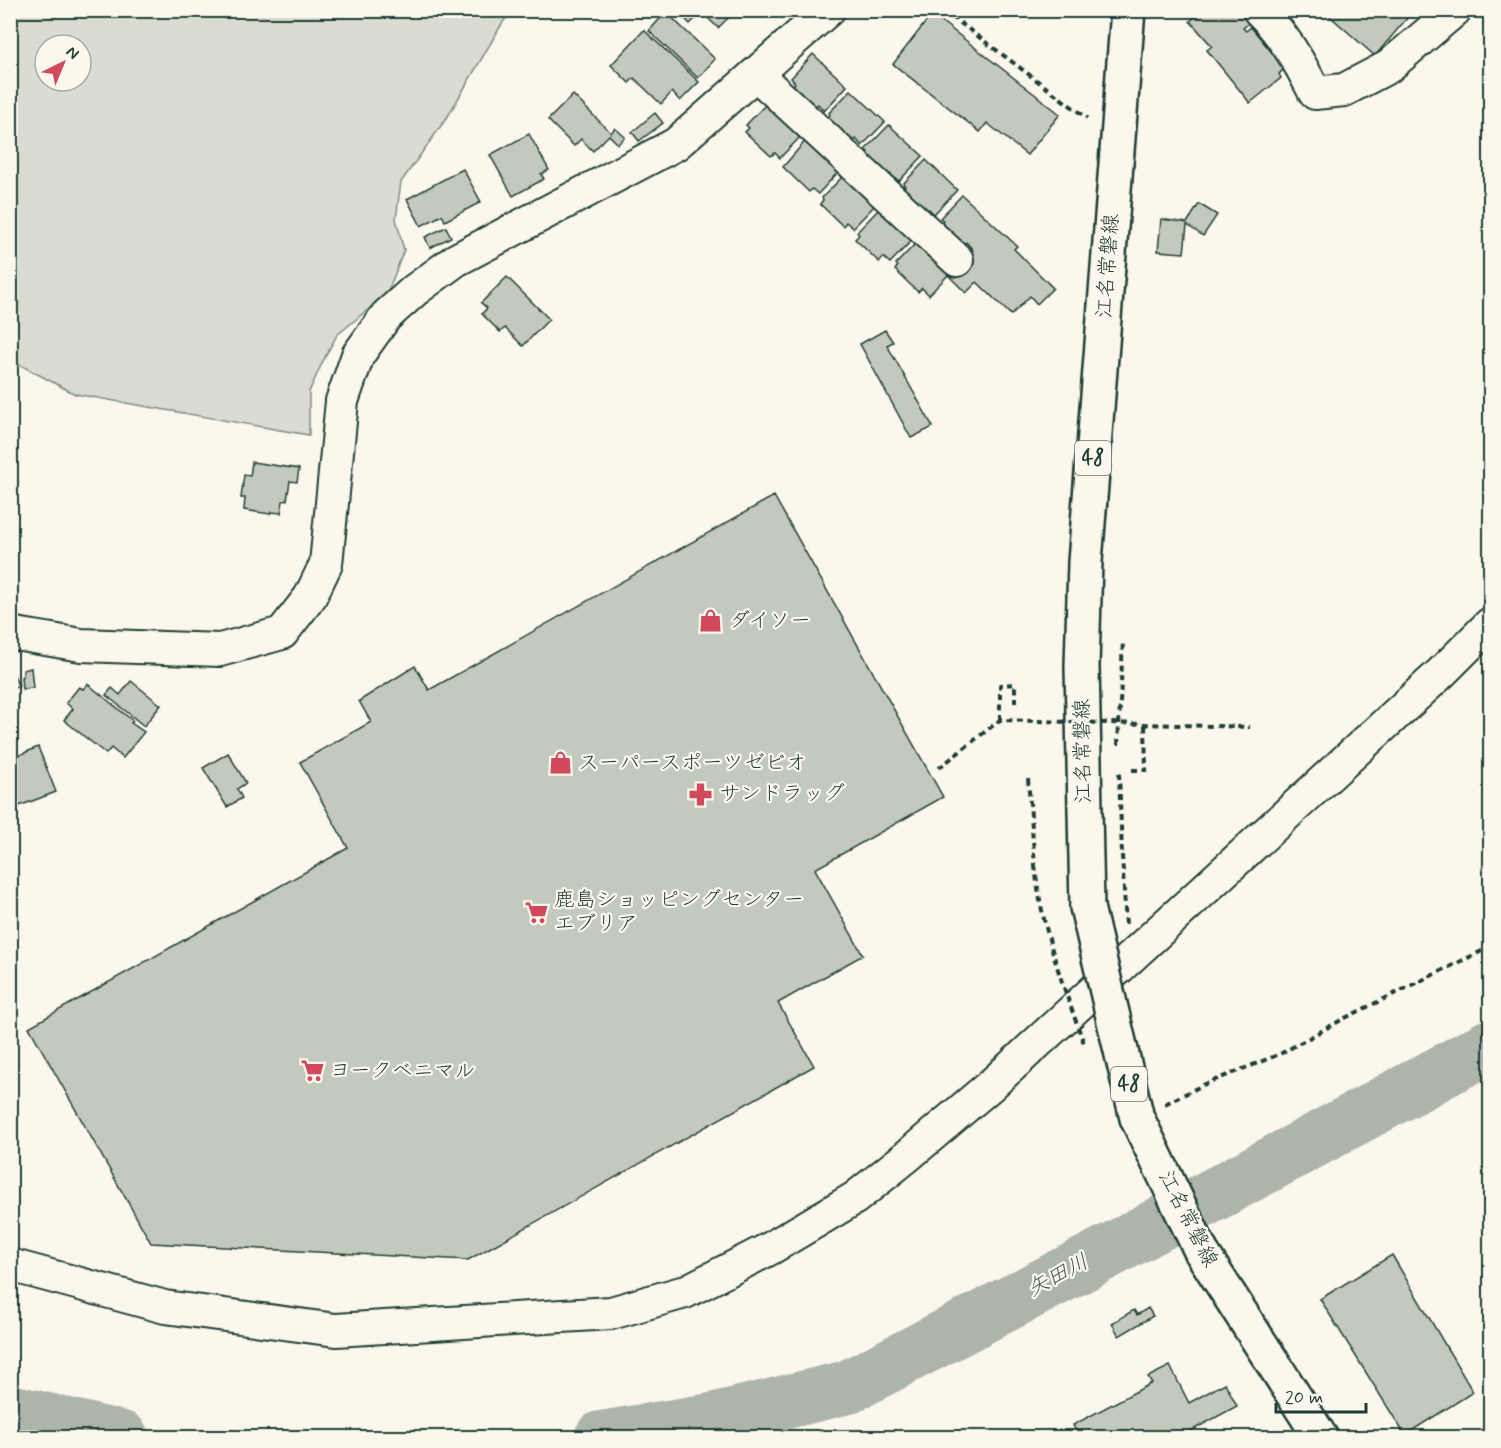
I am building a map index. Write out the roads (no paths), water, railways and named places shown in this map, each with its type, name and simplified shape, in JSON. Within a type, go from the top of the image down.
[{"type":"main road","name":"江名常磐線","points":[[1128,10],[1085,562],[1082,666],[1087,907],[1137,1118],[1201,1251],[1321,1437]]},
{"type":"street","points":[[10,633],[81,645],[219,651],[282,633],[310,597],[326,564],[342,401],[358,355],[386,316],[415,290],[456,260],[676,144],[828,10]]},
{"type":"street","points":[[1259,10],[1273,24],[1297,57],[1315,93],[1344,90],[1388,67],[1455,10]]},
{"type":"street","points":[[756,74],[957,260]]},
{"type":"street","points":[[10,1265],[165,1307],[336,1330],[611,1313],[685,1292],[771,1248],[855,1198],[905,1158],[991,1085],[1441,673],[1491,624]]},
{"type":"waterway","name":"矢田川","points":[[601,1438],[712,1420],[848,1387],[1117,1247],[1490,1046]]},
{"type":"waterway","name":"矢田川","points":[[10,1411],[122,1438]]},
{"type":"place","name":"ダイソー","points":[[711,621]]},
{"type":"place","name":"スーパースポーツゼビオ","points":[[560,763]]},
{"type":"place","name":"サンドラッグ","points":[[701,794]]},
{"type":"place","name":"鹿島ショッピングセンター エブリア","points":[[536,912]]},
{"type":"place","name":"ヨークベニマル","points":[[312,1071]]}]
